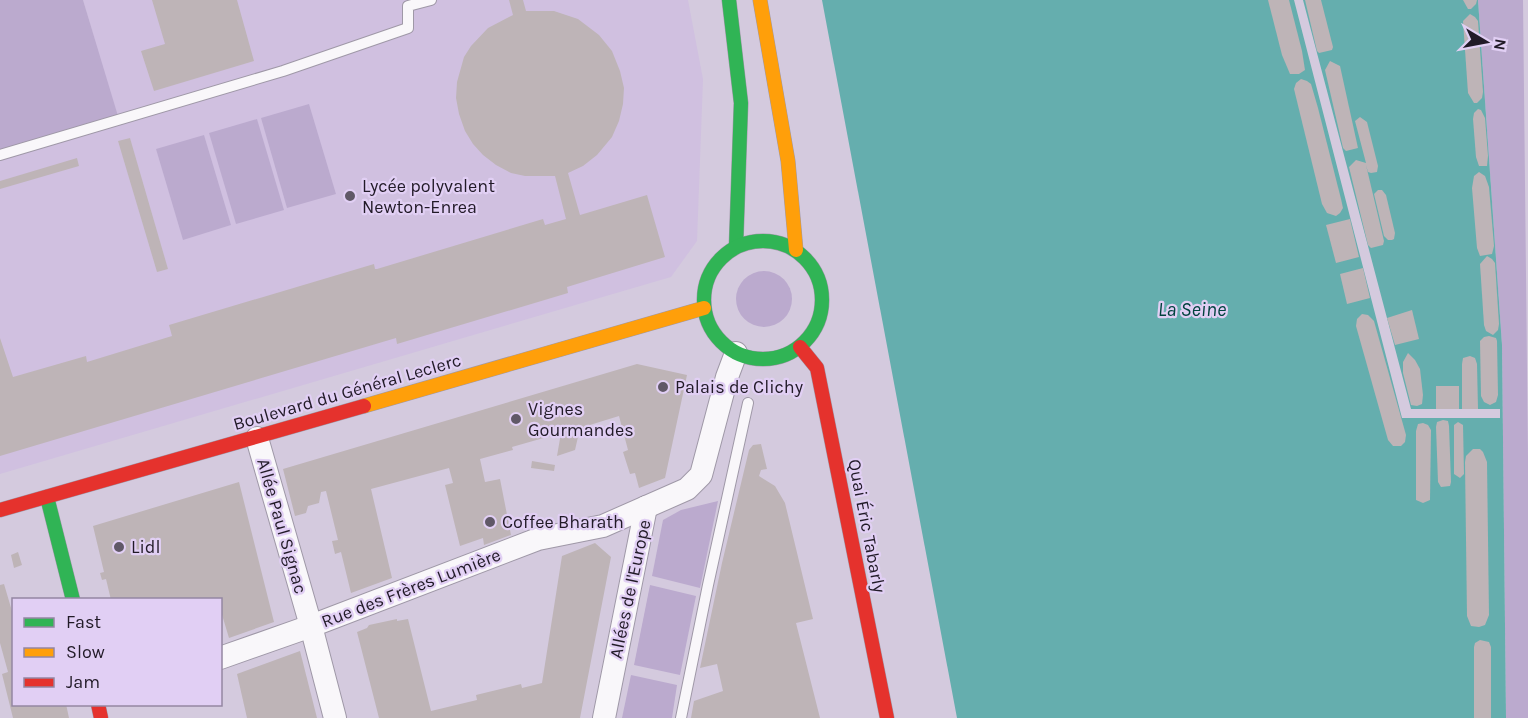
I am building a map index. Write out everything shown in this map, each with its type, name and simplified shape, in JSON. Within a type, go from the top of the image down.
[{"type":"main road","points":[[729,0],[741,103],[736,247]]},
{"type":"main road","points":[[760,0],[788,161],[796,250]]},
{"type":"main road","points":[[756,240],[777,242],[796,250],[815,270],[823,297],[818,325],[800,347],[788,354],[773,359],[758,359],[736,353],[721,342],[710,326],[704,308],[706,284],[717,262],[736,247],[756,240]]},
{"type":"main road","name":"Boulevard du Général Leclerc","points":[[0,510],[704,308]]},
{"type":"main road","name":"Quai Éric Tabarly","points":[[800,347],[817,368],[887,718]]},
{"type":"main road","points":[[47,497],[72,598]]},
{"type":"street","name":"Allées de l'Europe","points":[[604,718],[646,507],[687,489],[701,475],[727,377],[736,353]]},
{"type":"street","name":"Allée Paul Signac","points":[[257,438],[311,626],[334,718]]},
{"type":"street","name":"Rue des Frères Lumière","points":[[222,657],[311,626],[538,539],[603,526],[646,507]]},
{"type":"street","points":[[603,526],[620,536],[636,552]]},
{"type":"lane","points":[[0,155],[283,71],[408,28],[408,6],[431,0]]},
{"type":"lane","points":[[681,718],[748,403]]},
{"type":"shaded area","points":[[0,0],[83,0],[118,116],[0,151]]},
{"type":"shaded area","name":"Lycée polyvalent Newton-Enrea","points":[[83,0],[688,0],[703,79],[697,241],[671,277],[0,474],[0,151],[117,116]]},
{"type":"shaded area","points":[[1478,0],[1523,0],[1528,459],[1528,718],[1506,718],[1502,345]]},
{"type":"shaded area","points":[[309,104],[336,194],[287,208],[261,118]]},
{"type":"shaded area","points":[[257,119],[284,210],[236,224],[209,133]]},
{"type":"shaded area","points":[[204,135],[231,225],[183,240],[156,149]]},
{"type":"shaded area","points":[[764,271],[775,273],[784,279],[790,288],[792,299],[790,310],[784,319],[775,325],[764,327],[753,325],[744,319],[738,310],[736,299],[738,288],[744,279],[753,273]]},
{"type":"shaded area","points":[[718,501],[700,588],[652,576],[663,520],[681,510]]},
{"type":"shaded area","points":[[650,585],[696,596],[680,675],[634,665]]},
{"type":"shaded area","points":[[631,675],[677,685],[672,718],[622,718]]},
{"type":"water","name":"La Seine","points":[[822,0],[1478,0],[1502,345],[1506,718],[957,718]]},
{"type":"pier","points":[[1294,0],[1303,0],[1411,409],[1500,409],[1500,418],[1402,418]]},
{"type":"building","points":[[152,0],[237,0],[254,61],[154,91],[141,51],[165,44]]},
{"type":"building","points":[[509,0],[523,0],[526,11],[554,11],[578,19],[599,35],[612,51],[624,88],[619,121],[612,137],[597,155],[583,166],[568,173],[580,215],[647,195],[665,257],[567,287],[568,293],[397,344],[396,338],[0,456],[0,338],[13,377],[86,356],[87,362],[172,336],[169,325],[374,264],[377,269],[543,219],[545,225],[566,219],[555,176],[525,176],[511,173],[496,165],[473,144],[459,114],[456,98],[457,82],[464,57],[488,28],[513,15]]},
{"type":"building","points":[[1268,0],[1289,0],[1305,70],[1299,74],[1290,74],[1282,55]]},
{"type":"building","points":[[1305,0],[1321,0],[1332,50],[1319,53],[1317,51]]},
{"type":"building","points":[[1463,0],[1477,0],[1471,9],[1468,9]]},
{"type":"building","points":[[1470,14],[1478,21],[1483,92],[1482,98],[1477,103],[1474,103],[1468,93],[1463,21]]},
{"type":"building","points":[[1330,61],[1340,66],[1358,148],[1346,151],[1343,148],[1325,70]]},
{"type":"building","points":[[1301,79],[1311,84],[1318,108],[1343,208],[1336,216],[1327,213],[1322,204],[1294,89],[1296,83]]},
{"type":"building","points":[[1478,109],[1485,118],[1487,166],[1479,166],[1476,157],[1473,119]]},
{"type":"building","points":[[1360,117],[1367,122],[1378,166],[1377,172],[1371,173],[1368,172],[1366,165],[1384,241],[1383,245],[1371,248],[1368,245],[1349,167],[1356,160],[1366,163],[1355,121]]},
{"type":"building","points":[[130,138],[168,269],[157,272],[118,141]]},
{"type":"building","points":[[77,158],[79,166],[0,189],[0,181]]},
{"type":"building","points":[[1479,172],[1485,176],[1489,187],[1494,246],[1492,254],[1480,256],[1477,248],[1472,188],[1474,176]]},
{"type":"building","points":[[1382,190],[1386,195],[1395,233],[1392,240],[1384,236],[1374,194]]},
{"type":"building","points":[[1350,219],[1359,257],[1336,263],[1326,225]]},
{"type":"building","points":[[1487,256],[1495,263],[1499,324],[1498,330],[1493,335],[1486,331],[1484,325],[1480,264]]},
{"type":"building","points":[[1363,268],[1370,298],[1347,304],[1340,274]]},
{"type":"building","points":[[1412,310],[1419,339],[1395,345],[1387,318]]},
{"type":"building","points":[[1362,314],[1368,315],[1374,321],[1406,435],[1405,442],[1401,446],[1393,446],[1388,440],[1356,326],[1357,319]]},
{"type":"building","points":[[1489,336],[1496,338],[1497,341],[1498,395],[1496,402],[1490,405],[1484,402],[1481,396],[1480,341]]},
{"type":"building","points":[[1408,353],[1420,369],[1423,395],[1422,404],[1417,406],[1411,405],[1403,373],[1403,362]]},
{"type":"building","points":[[1470,356],[1475,358],[1477,364],[1478,409],[1462,409],[1462,364],[1463,358]]},
{"type":"building","points":[[637,364],[687,375],[665,478],[639,488],[635,473],[630,474],[623,452],[628,450],[619,416],[580,428],[575,450],[557,456],[561,433],[480,459],[485,482],[500,479],[511,535],[484,545],[483,538],[460,546],[445,485],[453,483],[449,468],[371,489],[392,578],[351,593],[341,552],[335,554],[332,541],[338,540],[326,491],[321,492],[319,503],[308,506],[306,513],[295,516],[283,469]]},
{"type":"building","points":[[1436,386],[1459,386],[1459,409],[1436,409]]},
{"type":"building","points":[[1448,421],[1449,426],[1451,482],[1450,486],[1441,487],[1438,482],[1436,427],[1437,422]]},
{"type":"building","points":[[1458,422],[1463,425],[1464,474],[1460,478],[1454,474],[1454,425]]},
{"type":"building","points":[[1423,423],[1431,430],[1430,500],[1423,503],[1416,500],[1416,431],[1418,424]]},
{"type":"building","points":[[761,444],[767,469],[761,470],[759,476],[775,486],[785,503],[813,619],[796,623],[820,718],[691,718],[694,701],[723,691],[717,664],[700,668],[749,450],[753,445]]},
{"type":"building","points":[[1473,449],[1480,449],[1487,462],[1489,615],[1485,625],[1479,627],[1471,626],[1467,616],[1465,462],[1466,456]]},
{"type":"building","points":[[532,461],[555,465],[554,471],[531,468]]},
{"type":"building","points":[[239,482],[274,622],[229,638],[222,615],[222,598],[111,598],[106,579],[102,580],[100,573],[104,572],[93,526]]},
{"type":"building","points":[[595,543],[611,557],[580,718],[379,718],[357,632],[369,625],[408,619],[431,711],[477,700],[476,695],[521,684],[522,688],[542,683],[562,556]]},
{"type":"building","points":[[18,552],[22,565],[14,568],[11,555]]},
{"type":"building","points":[[4,584],[12,611],[12,706],[66,706],[69,718],[13,718],[2,674],[8,672],[0,643],[0,585]]},
{"type":"building","points":[[1480,640],[1489,642],[1491,647],[1491,718],[1474,718],[1474,647],[1475,643]]},
{"type":"building","points":[[300,651],[317,718],[247,718],[237,674]]},
{"type":"traffic: fast","points":[[729,0],[741,103],[736,247]]},
{"type":"traffic: fast","points":[[763,241],[786,246],[805,258],[817,277],[822,300],[817,323],[805,342],[786,354],[763,359],[740,354],[721,342],[709,323],[704,300],[709,277],[721,258],[740,246],[763,241]]},
{"type":"traffic: fast","points":[[47,497],[72,598]]},
{"type":"traffic: slow","points":[[760,0],[788,161],[796,250]]},
{"type":"traffic: slow","points":[[364,406],[704,308]]},
{"type":"traffic: jam","points":[[800,347],[817,368],[887,718]]},
{"type":"traffic: jam","points":[[0,510],[364,406]]},
{"type":"traffic: jam","points":[[98,706],[101,718]]},
{"type":"place","name":"Lycée polyvalent Newton-Enrea","points":[[350,196]]},
{"type":"place","name":"Palais de Clichy","points":[[663,387]]},
{"type":"place","name":"Vignes Gourmandes","points":[[516,419]]},
{"type":"place","name":"Coffee Bharath","points":[[490,522]]},
{"type":"place","name":"Lidl","points":[[119,547]]}]
